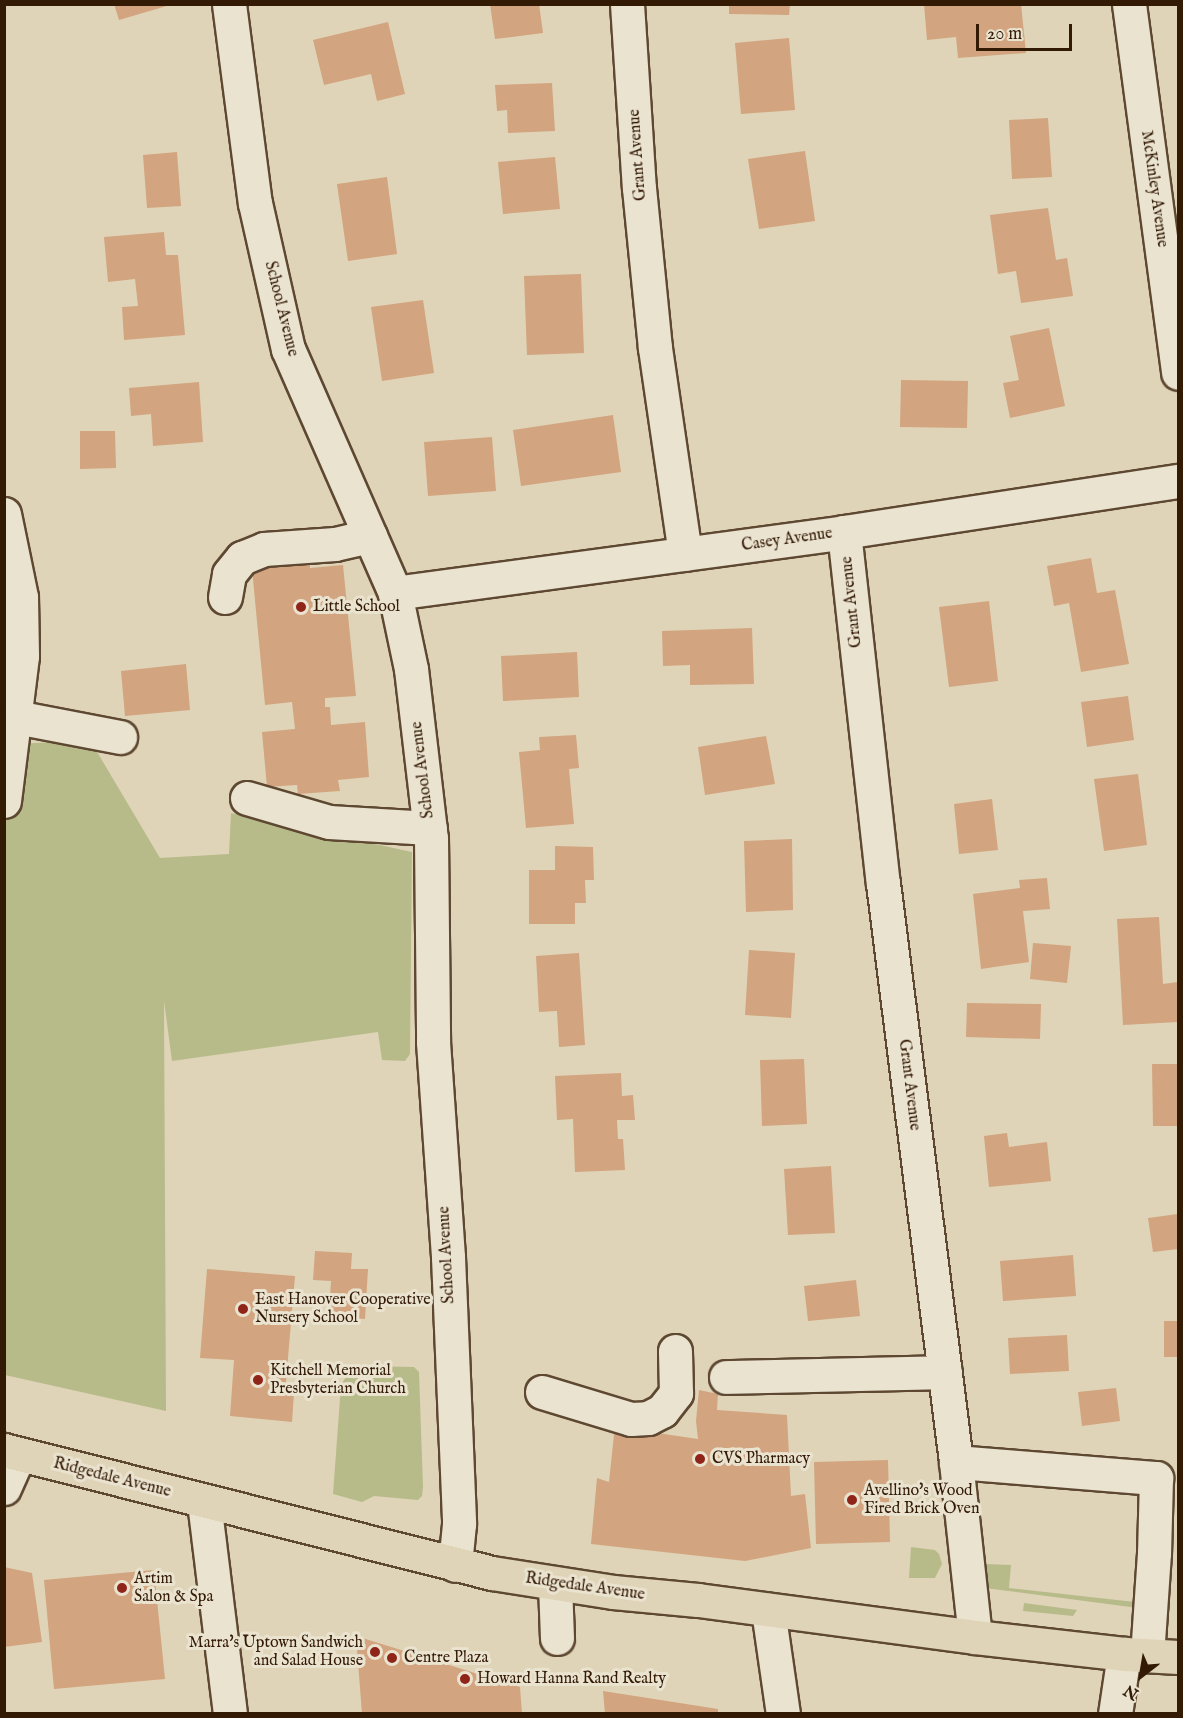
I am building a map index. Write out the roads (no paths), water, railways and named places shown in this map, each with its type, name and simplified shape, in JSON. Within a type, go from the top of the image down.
[{"type":"main road","name":"Ridgedale Avenue","points":[[12,1452],[455,1564],[555,1584],[975,1637],[1150,1656]]},
{"type":"street","name":"School Avenue","points":[[229,4],[255,202],[288,349],[395,593],[411,669],[430,828],[433,1042],[447,1237],[459,1524],[455,1564]]},
{"type":"street","name":"Grant Avenue","points":[[627,4],[639,188],[655,348],[685,554]]},
{"type":"street","name":"McKinley Avenue","points":[[1129,4],[1179,373]]},
{"type":"street","name":"Casey Avenue","points":[[395,593],[844,532],[1179,481]]},
{"type":"street","points":[[4,514],[21,597],[22,656],[4,801]]},
{"type":"street","name":"Grant Avenue","points":[[844,532],[883,883],[956,1462],[975,1637]]},
{"type":"street","points":[[225,597],[229,574],[242,558],[253,553],[264,549],[334,544],[370,536]]},
{"type":"street","points":[[15,717],[120,737]]},
{"type":"street","points":[[247,798],[329,822],[430,828]]},
{"type":"street","points":[[542,1392],[631,1419],[648,1418],[662,1411],[676,1393],[675,1351]]},
{"type":"street","points":[[726,1377],[945,1372]]},
{"type":"street","points":[[4,1488],[12,1452]]},
{"type":"street","points":[[956,1462],[1156,1478],[1150,1656],[1115,1713]]},
{"type":"street","points":[[204,1502],[230,1713]]},
{"type":"street","points":[[555,1584],[557,1638]]},
{"type":"street","points":[[768,1610],[783,1713]]},
{"type":"place","name":"Little School","points":[[301,607]]},
{"type":"place","name":"East Hanover Cooperative Nursery School","points":[[243,1309]]},
{"type":"place","name":"Kitchell Memorial Presbyterian Church","points":[[258,1380]]},
{"type":"place","name":"CVS Pharmacy","points":[[700,1459]]},
{"type":"place","name":"Avellino's Wood Fired Brick Oven","points":[[852,1500]]},
{"type":"place","name":"Artim Salon & Spa","points":[[122,1588]]},
{"type":"place","name":"Marra's Uptown Sandwich and Salad House","points":[[375,1652]]},
{"type":"place","name":"Centre Plaza","points":[[392,1658]]},
{"type":"place","name":"Howard Hanna Rand Realty","points":[[465,1679]]}]
